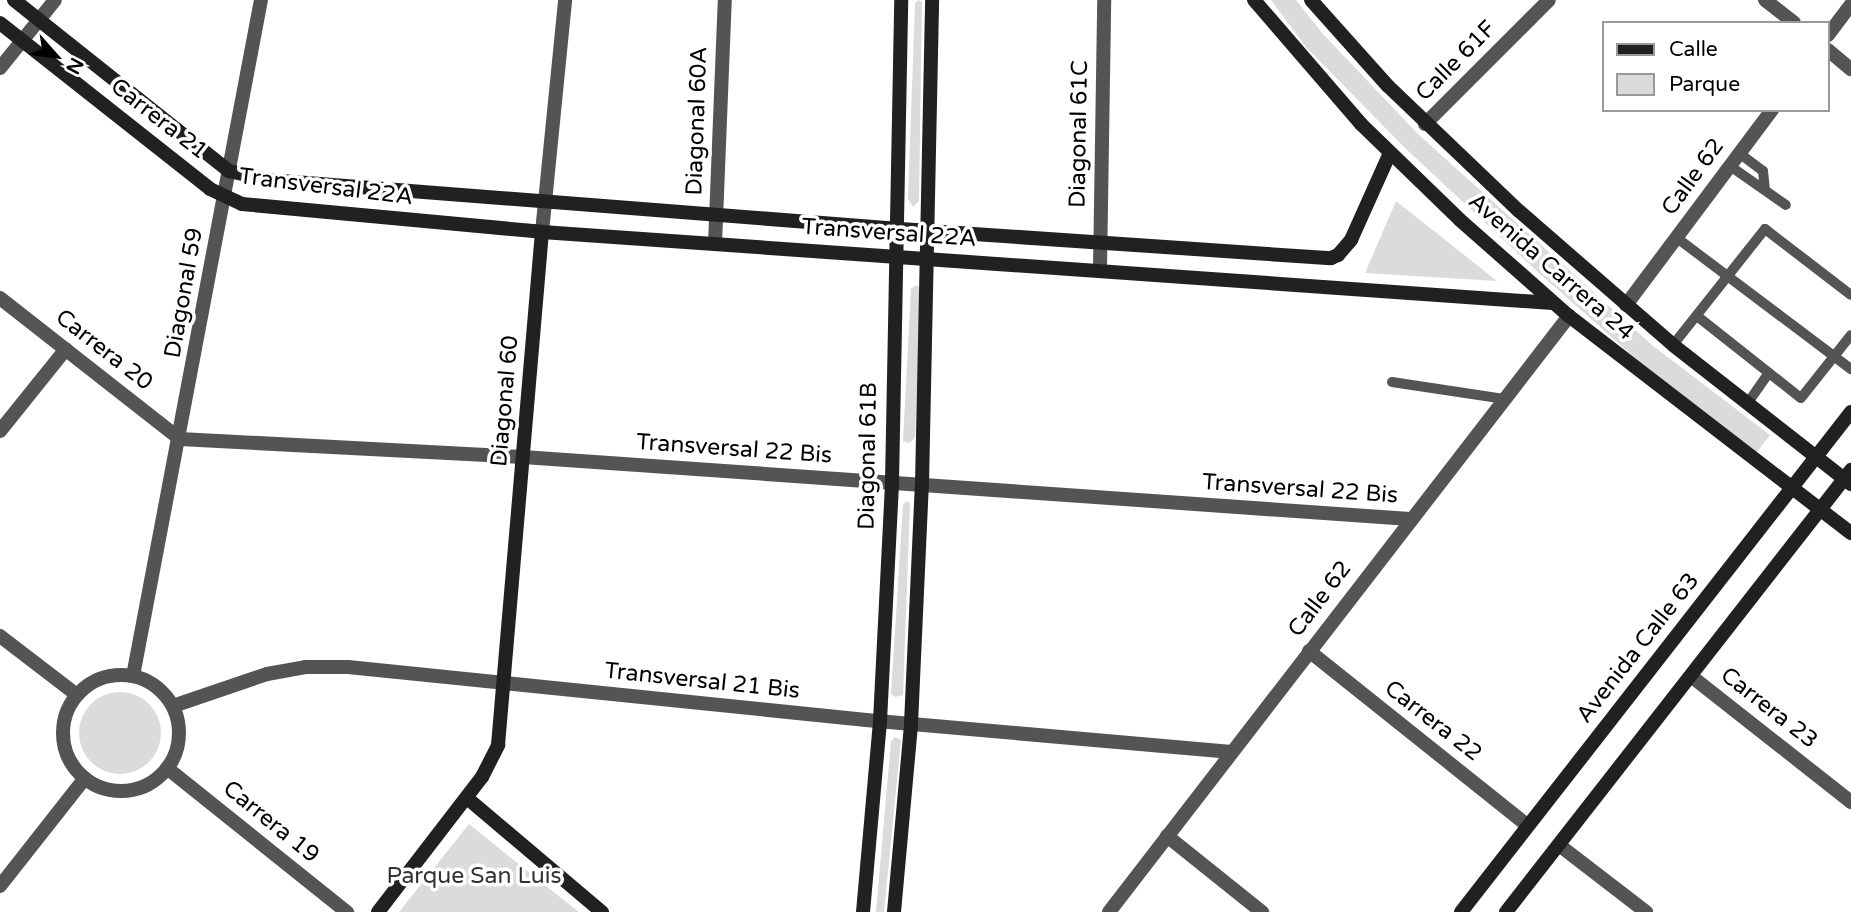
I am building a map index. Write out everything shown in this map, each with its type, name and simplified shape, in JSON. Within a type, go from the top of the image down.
[{"type":"street","name":"Carrera 21","points":[[13,0],[229,171]]},
{"type":"street","points":[[0,68],[55,0]]},
{"type":"street","name":"Diagonal 59","points":[[133,676],[261,0]]},
{"type":"street","name":"Diagonal 60","points":[[378,912],[467,798],[496,756],[565,0]]},
{"type":"street","name":"Diagonal 60A","points":[[715,244],[725,0]]},
{"type":"street","name":"Diagonal 61B","points":[[863,912],[880,721],[892,482],[894,229],[901,0]]},
{"type":"street","points":[[894,912],[911,724],[922,484],[932,0]]},
{"type":"street","name":"Diagonal 61C","points":[[1100,269],[1104,0]]},
{"type":"street","name":"Avenida Carrera 24","points":[[1254,0],[1329,89],[1390,153],[1553,303],[1851,533]]},
{"type":"street","name":"Avenida Carrera 24","points":[[1311,0],[1425,124],[1626,305],[1815,457],[1849,478]]},
{"type":"street","name":"Calle 61F","points":[[1425,124],[1549,0]]},
{"type":"street","points":[[1765,0],[1791,21]]},
{"type":"street","points":[[1830,32],[1851,5]]},
{"type":"street","name":"Carrera 21","points":[[0,23],[224,198]]},
{"type":"street","points":[[1830,52],[1851,69]]},
{"type":"street","name":"Calle 62","points":[[1626,305],[1771,112]]},
{"type":"street","name":"Transversal 22A","points":[[229,171],[268,180],[545,199],[894,229],[1322,258],[1338,255],[1351,240],[1390,153]]},
{"type":"street","name":"Transversal 22A","points":[[224,198],[261,207],[542,232],[1100,269],[1553,303]]},
{"type":"street","name":"Carrera 20","points":[[0,298],[180,439]]},
{"type":"street","name":"Calle 62","points":[[1109,912],[1569,316]]},
{"type":"street","points":[[0,432],[66,349]]},
{"type":"street","name":"Avenida Calle 63","points":[[1461,912],[1851,412]]},
{"type":"street","name":"Transversal 22 Bis","points":[[180,439],[523,457],[1410,519]]},
{"type":"street","points":[[1506,912],[1820,509],[1849,478]]},
{"type":"street","points":[[0,636],[77,695]]},
{"type":"street","name":"Carrera 22","points":[[1309,651],[1528,826]]},
{"type":"street","name":"Transversal 21 Bis","points":[[173,706],[267,674],[305,667],[348,667],[911,724],[1232,752]]},
{"type":"street","points":[[133,676],[156,686],[173,706],[179,731],[178,744],[167,768],[147,785],[121,791],[96,785],[85,778],[69,758],[64,732],[70,706],[77,695],[102,678],[133,676]]},
{"type":"street","name":"Carrera 23","points":[[1691,676],[1851,802]]},
{"type":"street","name":"Carrera 19","points":[[167,768],[347,912]]},
{"type":"street","points":[[0,886],[85,778]]},
{"type":"street","points":[[467,798],[602,912]]},
{"type":"street","points":[[1167,836],[1262,912]]},
{"type":"street","points":[[1559,845],[1646,912]]},
{"type":"lane","points":[[1740,153],[1763,171],[1765,188]]},
{"type":"lane","points":[[1730,166],[1786,205]]},
{"type":"lane","points":[[1673,345],[1765,229],[1851,295]]},
{"type":"lane","points":[[1677,238],[1851,369]]},
{"type":"lane","points":[[1697,316],[1801,398],[1851,335]]},
{"type":"lane","points":[[1747,404],[1769,373]]},
{"type":"lane","points":[[1392,382],[1504,399]]},
{"type":"green space","points":[[919,0],[922,2],[919,201],[913,207],[908,199],[915,3]]},
{"type":"green space","points":[[1271,0],[1296,0],[1323,34],[1418,134],[1652,345],[1770,435],[1757,452],[1641,363],[1539,273],[1404,147],[1306,47]]},
{"type":"green space","points":[[1396,201],[1497,281],[1365,273]]},
{"type":"green space","points":[[917,285],[921,290],[915,438],[909,443],[903,441],[911,288]]},
{"type":"green space","points":[[907,501],[910,503],[903,695],[895,697],[891,694],[903,504]]},
{"type":"green space","points":[[112,692],[128,692],[143,699],[154,710],[161,725],[158,749],[149,762],[128,774],[112,774],[97,767],[86,756],[79,741],[79,725],[86,710],[97,699]]},
{"type":"green space","points":[[895,737],[901,740],[884,912],[876,912],[891,741]]},
{"type":"green space","name":"Parque San Luis","points":[[469,824],[556,894],[579,912],[399,912]]}]
